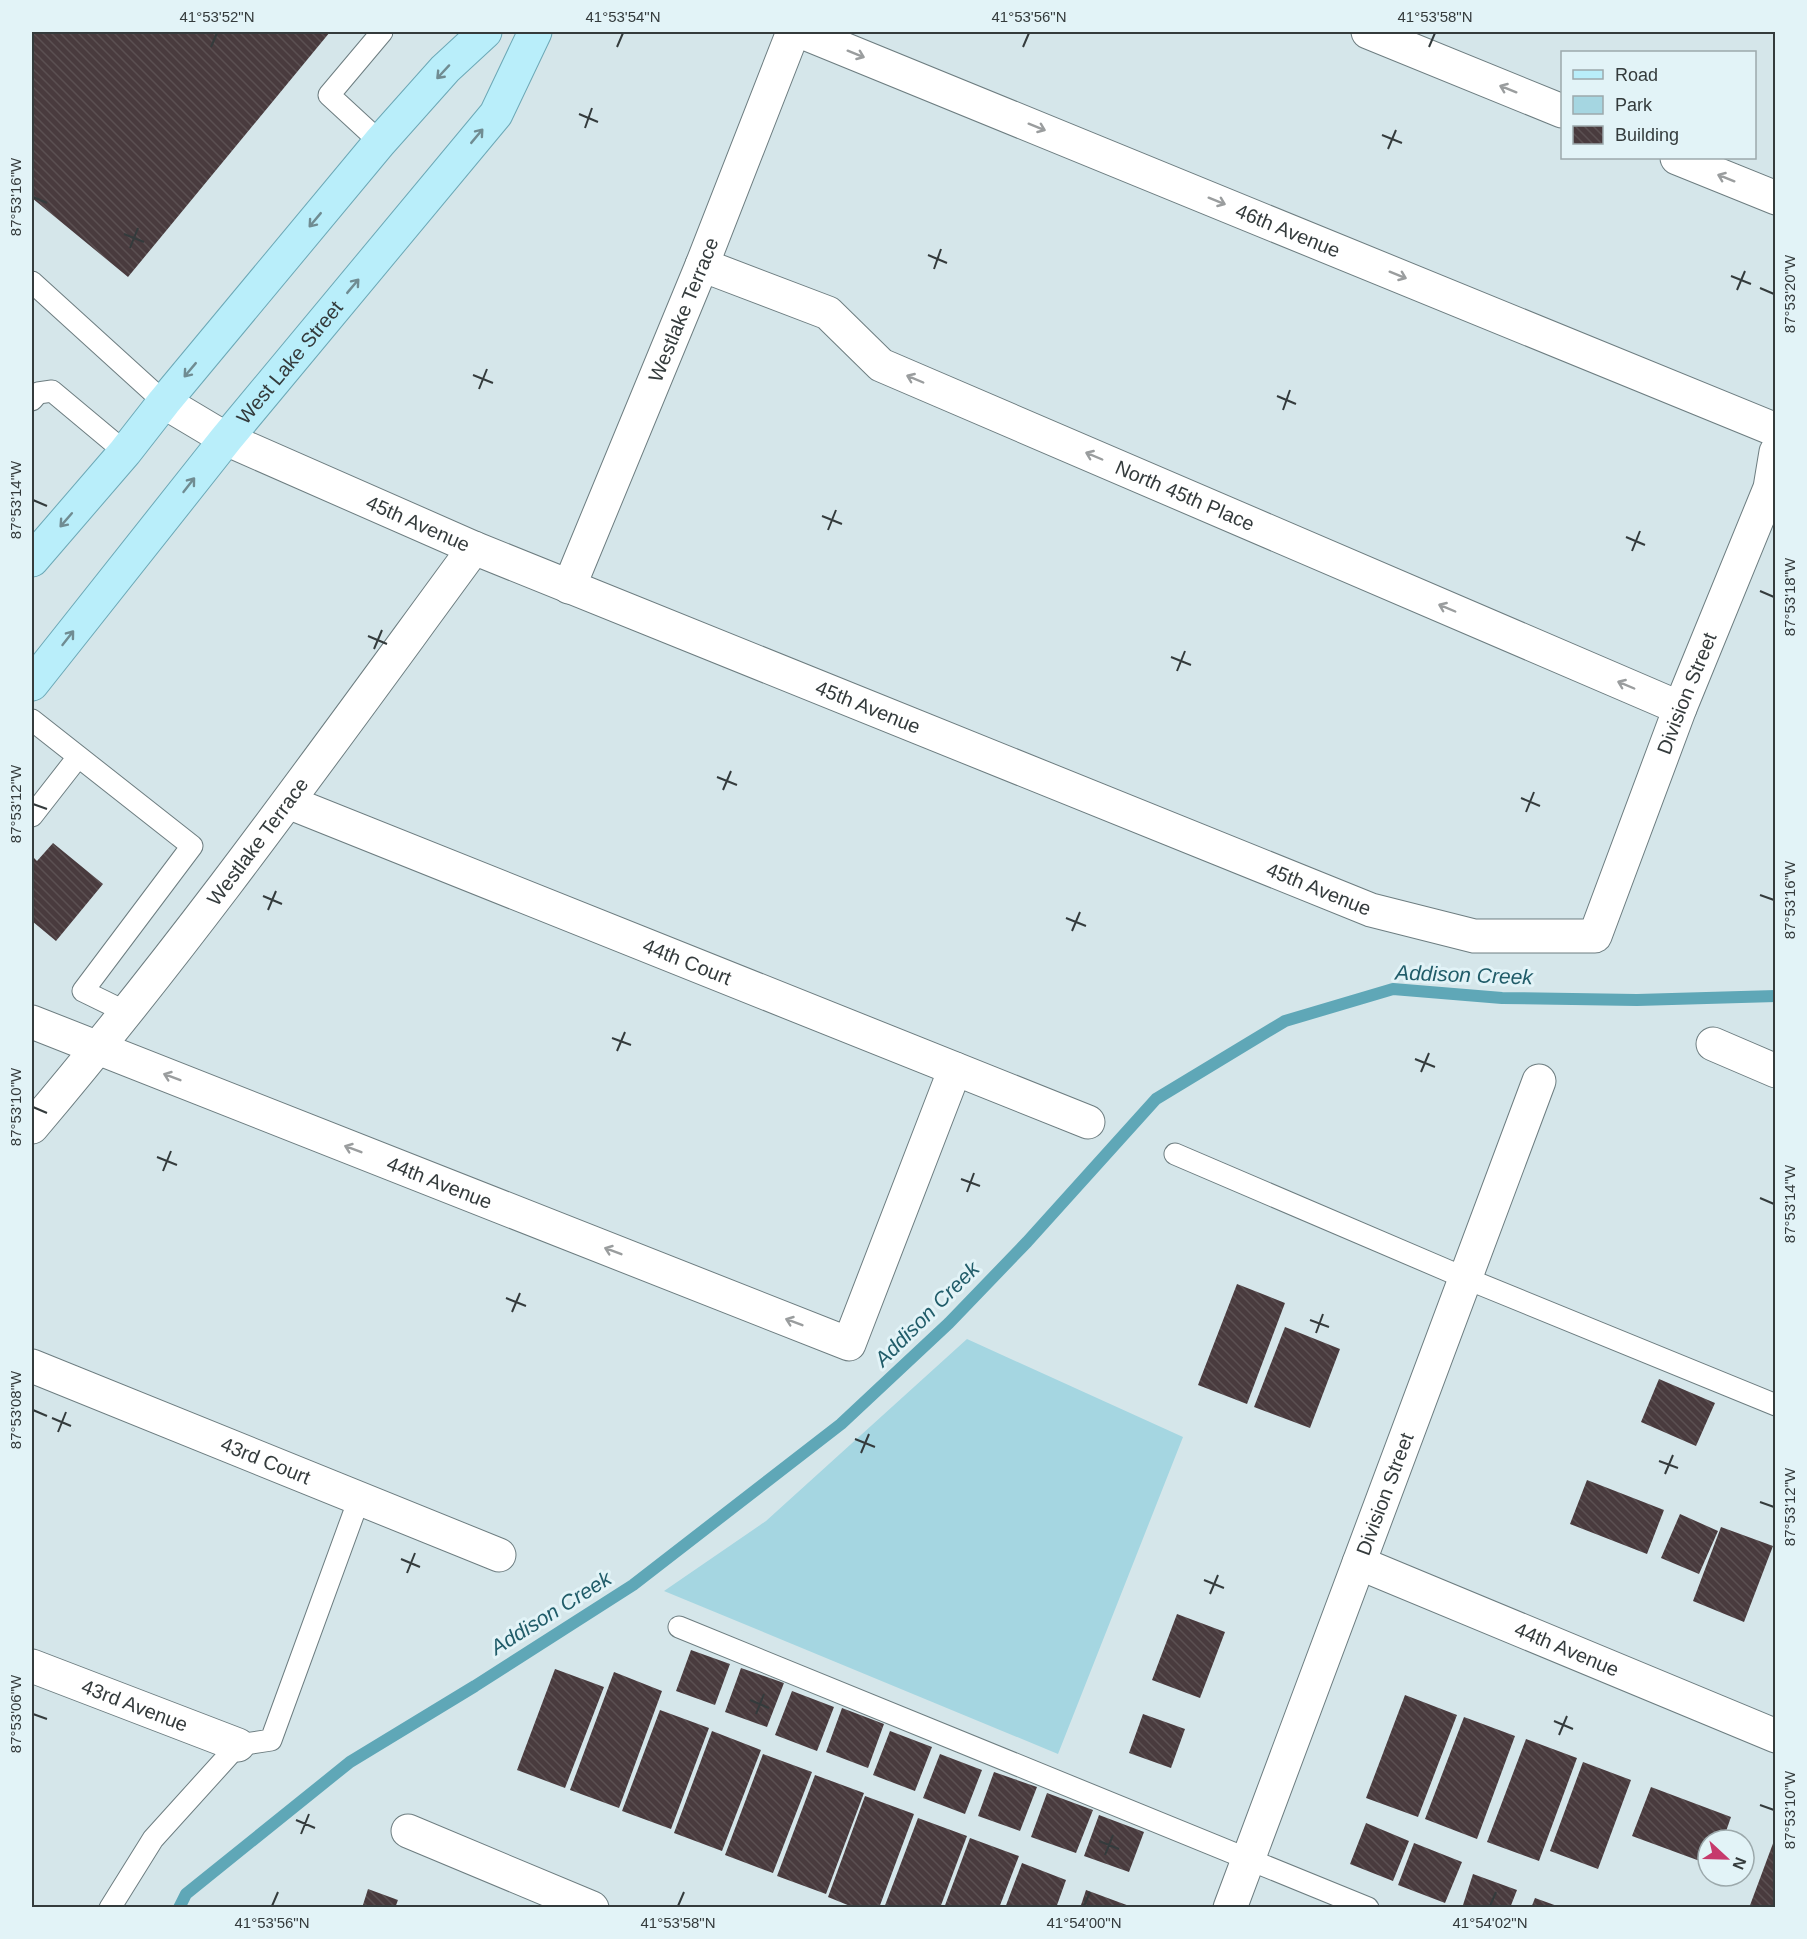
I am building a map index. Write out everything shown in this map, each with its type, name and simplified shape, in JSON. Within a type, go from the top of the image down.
[{"type":"main road","points":[[32,560],[125,452],[380,142],[445,69],[485,32]]},
{"type":"main road","name":"West Lake Street","points":[[32,684],[226,438],[496,114],[535,32]]},
{"type":"street","name":"Westlake Terrace","points":[[569,587],[702,265],[793,32]]},
{"type":"street","name":"46th Avenue","points":[[802,32],[1776,430]]},
{"type":"street","points":[[1368,32],[1561,110]]},
{"type":"street","points":[[1679,159],[1776,198]]},
{"type":"street","name":"North 45th Place","points":[[702,265],[828,313],[881,365],[1680,708]]},
{"type":"street","name":"45th Avenue","points":[[164,402],[226,438],[474,548],[1371,910],[1474,936],[1595,936]]},
{"type":"street","name":"Division Street","points":[[1595,936],[1680,708],[1770,488],[1776,452]]},
{"type":"street","name":"Westlake Terrace","points":[[32,1127],[98,1048],[288,802],[474,548]]},
{"type":"street","name":"44th Court","points":[[288,802],[1088,1122]]},
{"type":"street","name":"44th Avenue","points":[[32,1022],[849,1344],[955,1069]]},
{"type":"street","points":[[1713,1044],[1776,1071]]},
{"type":"street","name":"Division Street","points":[[1230,1908],[1539,1081]]},
{"type":"street","name":"43rd Court","points":[[32,1366],[499,1555]]},
{"type":"street","name":"44th Avenue","points":[[1359,1563],[1776,1736]]},
{"type":"street","name":"43rd Avenue","points":[[32,1666],[238,1745]]},
{"type":"street","points":[[408,1831],[592,1908]]},
{"type":"lane","points":[[380,142],[329,95],[382,32]]},
{"type":"lane","points":[[32,282],[164,402]]},
{"type":"lane","points":[[34,393],[52,391],[125,452]]},
{"type":"lane","points":[[32,720],[192,846],[83,991],[126,1012]]},
{"type":"lane","points":[[32,816],[78,757]]},
{"type":"lane","points":[[1175,1154],[1465,1278],[1776,1405]]},
{"type":"lane","points":[[110,1908],[153,1839],[238,1745],[272,1740],[359,1499]]},
{"type":"lane","points":[[679,1627],[1368,1908]]},
{"type":"green space","points":[[967,1339],[1183,1437],[1058,1754],[664,1591],[766,1521]]},
{"type":"building","points":[[32,32],[330,32],[128,277],[32,198]]},
{"type":"building","points":[[53,843],[103,884],[56,941],[32,921],[32,861],[34,858],[37,861]]},
{"type":"building","points":[[1237,1284],[1285,1303],[1247,1404],[1198,1385]]},
{"type":"building","points":[[1285,1327],[1340,1349],[1310,1428],[1254,1407]]},
{"type":"building","points":[[1659,1379],[1715,1403],[1696,1446],[1641,1422]]},
{"type":"building","points":[[1587,1480],[1664,1510],[1647,1554],[1570,1524]]},
{"type":"building","points":[[1680,1514],[1718,1531],[1699,1574],[1661,1558]]},
{"type":"building","points":[[1721,1527],[1773,1546],[1744,1622],[1693,1601]]},
{"type":"building","points":[[1177,1614],[1225,1632],[1200,1698],[1152,1680]]},
{"type":"building","points":[[691,1650],[730,1664],[715,1705],[676,1691]]},
{"type":"building","points":[[741,1668],[784,1683],[767,1727],[725,1712]]},
{"type":"building","points":[[555,1669],[604,1687],[565,1788],[517,1770]]},
{"type":"building","points":[[614,1672],[662,1691],[619,1808],[570,1790]]},
{"type":"building","points":[[792,1691],[834,1707],[817,1751],[775,1735]]},
{"type":"building","points":[[1405,1695],[1457,1715],[1418,1817],[1366,1798]]},
{"type":"building","points":[[842,1708],[884,1724],[868,1768],[826,1752]]},
{"type":"building","points":[[660,1710],[709,1728],[671,1829],[622,1811]]},
{"type":"building","points":[[1143,1714],[1185,1729],[1171,1768],[1129,1753]]},
{"type":"building","points":[[1464,1717],[1515,1736],[1477,1839],[1425,1819]]},
{"type":"building","points":[[712,1731],[761,1750],[722,1851],[674,1833]]},
{"type":"building","points":[[890,1731],[932,1747],[915,1791],[873,1775]]},
{"type":"building","points":[[1526,1739],[1577,1758],[1539,1861],[1487,1842]]},
{"type":"building","points":[[763,1754],[812,1772],[773,1873],[725,1855]]},
{"type":"building","points":[[940,1754],[982,1770],[965,1814],[923,1798]]},
{"type":"building","points":[[1583,1762],[1631,1780],[1598,1869],[1550,1851]]},
{"type":"building","points":[[994,1772],[1037,1787],[1020,1831],[978,1816]]},
{"type":"building","points":[[815,1775],[864,1793],[826,1894],[777,1876]]},
{"type":"building","points":[[1651,1787],[1731,1817],[1727,1828],[1696,1828],[1696,1860],[1632,1836]]},
{"type":"building","points":[[1047,1793],[1093,1810],[1076,1853],[1031,1837]]},
{"type":"building","points":[[865,1796],[914,1814],[879,1908],[855,1908],[828,1897]]},
{"type":"building","points":[[1099,1815],[1144,1832],[1129,1872],[1084,1856]]},
{"type":"building","points":[[918,1818],[967,1836],[940,1908],[884,1908]]},
{"type":"building","points":[[1366,1823],[1409,1841],[1393,1881],[1350,1864]]},
{"type":"building","points":[[970,1838],[1019,1856],[999,1908],[944,1908]]},
{"type":"building","points":[[1775,1838],[1776,1908],[1749,1908]]},
{"type":"building","points":[[1414,1843],[1462,1862],[1445,1903],[1398,1885]]},
{"type":"building","points":[[1022,1863],[1066,1880],[1056,1908],[1005,1908]]},
{"type":"building","points":[[1473,1874],[1517,1890],[1510,1908],[1462,1908]]},
{"type":"building","points":[[368,1889],[398,1900],[395,1908],[362,1908]]},
{"type":"building","points":[[1086,1890],[1132,1907],[1132,1908],[1080,1908]]},
{"type":"building","points":[[1535,1898],[1560,1907],[1560,1908],[1531,1908]]},
{"type":"waterway","name":"Addison Creek","points":[[179,1908],[186,1894],[350,1762],[475,1686],[633,1585],[841,1424],[949,1323],[1027,1242],[1156,1099],[1285,1021],[1393,989],[1502,998],[1637,1000],[1776,996]]}]
